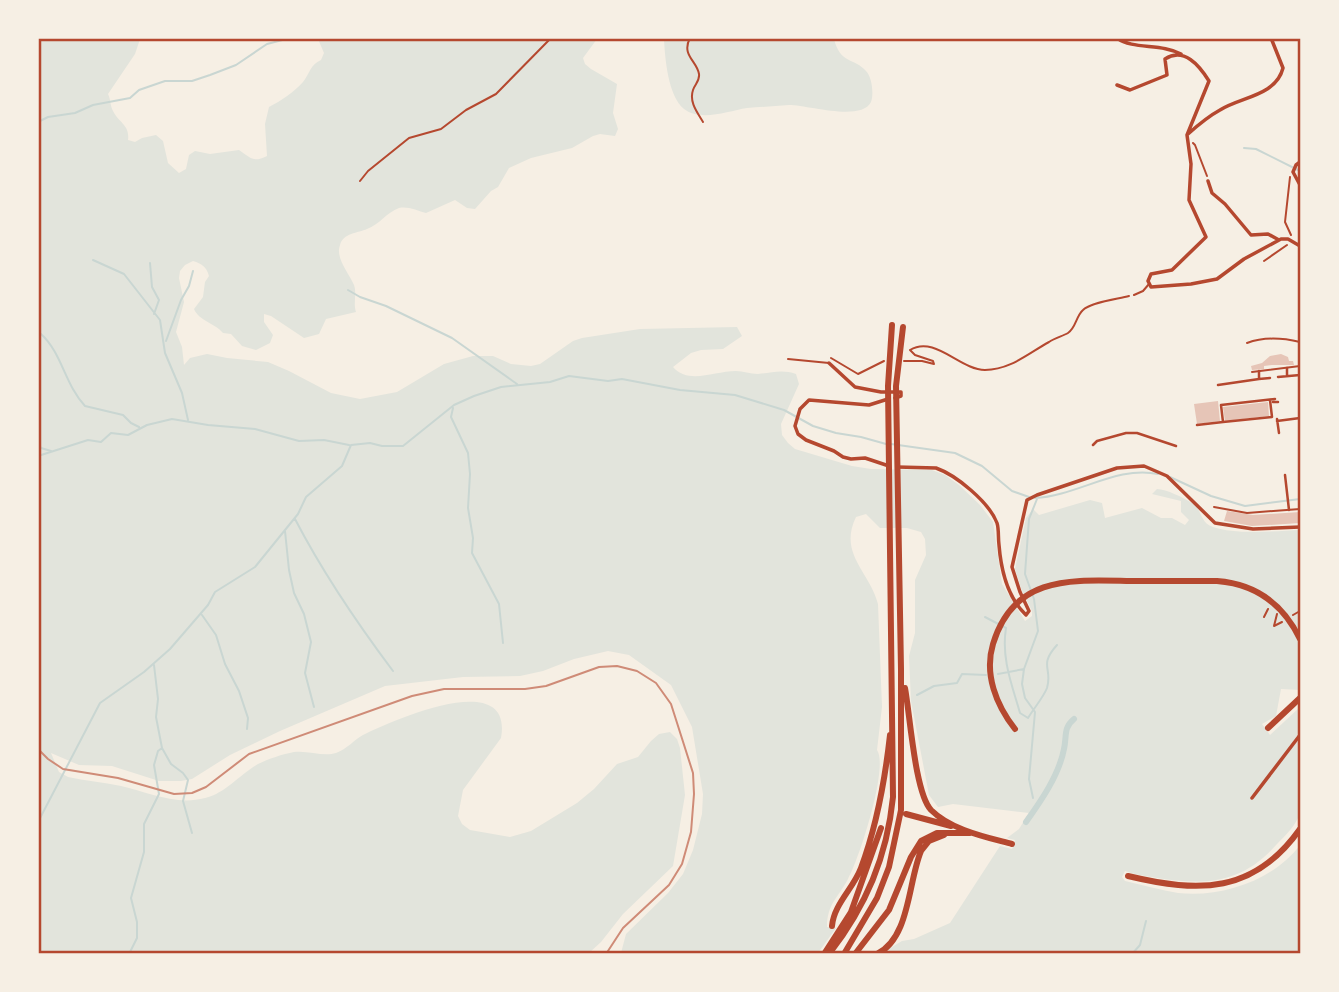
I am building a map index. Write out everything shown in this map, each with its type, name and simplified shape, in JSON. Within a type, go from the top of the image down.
[{"type":"highway","points":[[829,954],[860,909],[875,876],[883,852],[893,789],[892,326]]},
{"type":"highway","points":[[844,954],[877,898],[889,867],[901,810],[896,386],[892,359],[903,327]]},
{"type":"highway","points":[[1015,729],[1002,710],[992,681],[992,649],[1000,626],[1014,607],[1027,596],[1048,585],[1063,581],[1230,582],[1258,591],[1285,614],[1300,639]]},
{"type":"highway","points":[[901,669],[924,799],[938,816],[975,834]]},
{"type":"highway","points":[[1268,728],[1300,698]]},
{"type":"highway","points":[[832,926],[836,910],[861,868],[877,814],[884,785],[893,709]]},
{"type":"highway","points":[[906,814],[963,828]]},
{"type":"highway","points":[[824,954],[851,912],[881,828]]},
{"type":"highway","points":[[1128,876],[1182,887],[1225,884],[1245,877],[1270,862],[1300,830]]},
{"type":"highway","points":[[877,954],[888,947],[898,934],[923,847],[933,838],[952,832]]},
{"type":"highway","points":[[855,954],[889,910],[918,844],[932,834],[975,834],[1012,844]]},
{"type":"street","points":[[1116,38],[1126,43],[1168,47],[1184,55],[1193,60],[1209,85],[1187,138],[1191,164],[1189,200],[1206,237],[1172,270],[1151,274],[1149,284],[1158,288],[1217,279],[1244,259],[1279,240],[1291,240],[1300,246]]},
{"type":"street","points":[[1187,138],[1220,110],[1258,94],[1277,79],[1283,68],[1271,38]]},
{"type":"street","points":[[1117,85],[1130,90],[1154,81],[1168,74],[1164,61],[1166,57],[1184,55]]},
{"type":"street","points":[[1300,162],[1293,172],[1300,185]]},
{"type":"street","points":[[1208,181],[1212,193],[1251,235],[1268,234],[1279,240]]},
{"type":"street","points":[[830,360],[855,387],[900,392],[901,396],[869,405],[813,399],[802,406],[795,420],[795,428],[803,438],[843,457],[865,458],[886,466],[936,468],[960,481],[996,521],[1002,575],[1026,615],[1028,611],[1012,567],[1027,500],[1117,468],[1144,466],[1161,472],[1215,523],[1253,529],[1300,527]]},
{"type":"street","points":[[1287,368],[1287,376]]},
{"type":"street","points":[[1259,371],[1259,379]]},
{"type":"street","points":[[1278,377],[1300,374]]},
{"type":"street","points":[[1217,385],[1270,379]]},
{"type":"street","points":[[1254,397],[1254,403]]},
{"type":"street","points":[[1235,400],[1236,405]]},
{"type":"street","points":[[1197,425],[1272,417],[1274,400],[1221,405],[1223,422]]},
{"type":"street","points":[[1279,433],[1277,419],[1300,418]]},
{"type":"street","points":[[1093,444],[1130,433],[1176,446]]},
{"type":"street","points":[[1285,475],[1289,510]]},
{"type":"street","points":[[1252,798],[1300,735]]},
{"type":"lane","points":[[1134,295],[1149,284]]},
{"type":"lane","points":[[788,359],[830,360]]},
{"type":"lane","points":[[1252,372],[1300,366]]},
{"type":"lane","points":[[1214,507],[1247,513],[1300,509]]},
{"type":"path","points":[[360,181],[373,166],[409,138],[441,129],[466,110],[496,94],[551,38]]},
{"type":"path","points":[[690,38],[687,55],[699,72],[699,81],[694,88],[692,101],[703,122]]},
{"type":"path","points":[[1187,138],[1195,145],[1208,181]]},
{"type":"path","points":[[1264,261],[1283,249],[1291,240],[1284,222],[1290,176]]},
{"type":"path","points":[[830,360],[858,374],[892,359],[934,364],[933,361],[910,351],[914,348],[933,347],[979,369],[989,369],[1016,362],[1066,335],[1085,309],[1105,301],[1134,295]]},
{"type":"path","points":[[1247,343],[1281,338],[1300,342]]},
{"type":"shaded area","points":[[38,39],[140,39],[135,54],[108,94],[111,107],[126,127],[128,140],[135,142],[156,135],[163,141],[168,163],[179,173],[186,169],[189,155],[195,151],[210,154],[239,150],[255,159],[267,156],[265,124],[269,107],[296,89],[312,67],[321,60],[324,53],[318,39],[597,39],[583,58],[591,69],[617,84],[613,113],[618,129],[615,136],[593,136],[572,148],[531,158],[509,168],[498,187],[475,209],[467,208],[455,200],[426,213],[399,208],[371,227],[347,236],[342,241],[339,255],[354,285],[356,312],[326,319],[319,334],[304,338],[264,314],[264,322],[273,335],[270,343],[256,350],[242,346],[231,334],[223,333],[196,313],[194,309],[203,297],[205,282],[209,276],[199,263],[193,261],[185,265],[179,278],[184,302],[176,332],[182,347],[184,365],[190,358],[207,354],[268,362],[331,393],[360,399],[397,392],[444,364],[473,356],[493,356],[511,364],[531,366],[540,364],[573,341],[582,338],[640,329],[737,327],[742,336],[723,349],[691,353],[673,367],[686,375],[694,376],[736,371],[796,374],[799,384],[781,424],[782,435],[795,449],[871,469],[932,470],[959,485],[993,522],[1002,584],[1025,621],[1032,616],[1032,611],[1015,569],[1026,518],[1033,509],[1039,515],[1090,500],[1102,503],[1105,518],[1142,508],[1161,518],[1172,518],[1185,525],[1189,520],[1181,512],[1181,501],[1152,494],[1157,489],[1192,503],[1213,527],[1244,532],[1300,530],[1300,690],[1281,689],[1276,716],[1262,724],[1270,735],[1300,707],[1298,818],[1287,834],[1264,857],[1251,867],[1223,879],[1192,882],[1125,871],[1122,877],[1125,881],[1178,893],[1212,893],[1262,877],[1276,868],[1300,845],[1300,953],[882,953],[902,941],[914,939],[950,923],[1000,846],[1012,849],[1015,840],[1007,838],[1019,829],[1029,813],[953,804],[938,807],[929,795],[911,701],[909,656],[915,633],[915,580],[926,555],[925,539],[921,532],[907,528],[880,528],[866,514],[856,517],[851,530],[851,542],[857,562],[878,604],[882,707],[877,750],[880,760],[879,775],[859,853],[829,912],[827,927],[836,928],[818,953],[621,953],[626,934],[668,893],[683,874],[693,850],[702,814],[703,794],[692,727],[671,685],[629,655],[608,651],[520,676],[463,677],[385,686],[230,755],[192,779],[159,781],[112,766],[79,765],[51,753],[59,772],[68,777],[121,786],[162,797],[194,800],[213,796],[251,768],[271,759],[294,752],[336,753],[363,735],[398,719],[447,704],[470,702],[489,705],[500,717],[501,738],[463,790],[458,816],[462,824],[470,830],[510,837],[531,831],[577,803],[617,764],[638,757],[659,734],[670,732],[677,739],[680,748],[685,795],[673,866],[623,914],[589,953],[39,953]]},
{"type":"shaded area","points":[[664,39],[834,39],[840,53],[862,67],[870,77],[871,102],[865,108],[846,112],[789,105],[706,115],[691,113],[684,109],[674,95]]},
{"type":"building","points":[[1281,354],[1293,361],[1294,365],[1272,365],[1252,370],[1251,366],[1262,363],[1270,356]]},
{"type":"building","points":[[1218,401],[1220,421],[1197,424],[1194,404]]},
{"type":"building","points":[[1268,402],[1269,416],[1225,421],[1223,407]]},
{"type":"building","points":[[1227,511],[1253,515],[1300,512],[1300,523],[1252,526],[1224,521]]},
{"type":"waterway","points":[[38,122],[48,117],[75,113],[93,105],[130,98],[139,90],[165,81],[192,81],[236,65],[267,44],[290,38]]},
{"type":"waterway","points":[[1244,148],[1256,149],[1300,171]]},
{"type":"waterway","points":[[93,260],[124,274],[160,320],[165,353],[182,393],[188,420]]},
{"type":"waterway","points":[[150,263],[152,287],[159,300],[154,314]]},
{"type":"waterway","points":[[166,341],[193,271]]},
{"type":"waterway","points":[[348,290],[452,338],[517,384]]},
{"type":"waterway","points":[[41,334],[54,350],[73,389],[85,406],[123,415],[139,427]]},
{"type":"waterway","points":[[38,822],[100,703],[144,672],[170,649],[208,605],[215,592],[255,567],[298,514],[306,497],[342,466],[351,445],[370,443],[403,446],[454,405],[474,396],[501,387],[550,382],[569,376],[608,381],[622,379],[680,390],[735,395],[784,410],[813,426],[886,444]]},
{"type":"waterway","points":[[453,408],[451,417],[468,453],[468,508],[473,538],[472,553],[499,604],[503,643]]},
{"type":"waterway","points":[[38,456],[88,440],[101,442],[111,433],[128,435],[147,425],[172,419],[255,429],[299,441],[324,440],[349,445]]},
{"type":"waterway","points":[[38,443],[41,448],[51,451]]},
{"type":"waterway","points":[[891,444],[955,453],[982,466],[1012,491],[1029,497]]},
{"type":"waterway","points":[[1035,498],[1051,496],[1127,474],[1158,474]]},
{"type":"waterway","points":[[1170,477],[1211,496],[1245,506],[1300,499]]},
{"type":"waterway","points":[[1033,798],[1029,779],[1035,712],[1025,698],[1022,684],[1024,669],[1038,631],[1034,599],[1025,574],[1029,519],[1037,499]]},
{"type":"waterway","points":[[295,519],[341,597],[393,671]]},
{"type":"waterway","points":[[285,531],[294,593],[304,614],[311,642],[305,673],[314,707]]},
{"type":"waterway","points":[[202,615],[216,635],[225,664],[239,691],[248,718],[247,729]]},
{"type":"waterway","points":[[985,617],[1006,628],[1008,671],[1020,713],[1028,718],[1047,688],[1048,658],[1057,645]]},
{"type":"waterway","points":[[154,665],[158,699],[156,717],[162,748],[171,764],[188,780],[183,801],[192,833]]},
{"type":"waterway","points":[[998,674],[1024,669]]},
{"type":"waterway","points":[[917,695],[934,686],[957,683],[962,674],[986,675]]},
{"type":"waterway","points":[[1026,822],[1054,778],[1062,759],[1067,729],[1074,719]]},
{"type":"waterway","points":[[129,954],[137,938],[137,922],[131,898],[144,852],[144,824],[159,794],[154,765],[158,751],[162,748]]},
{"type":"waterway","points":[[1132,954],[1140,945],[1146,921]]},
{"type":"railway","points":[[38,749],[63,769],[118,778],[174,794],[192,793],[206,787],[249,754],[412,696],[444,689],[525,689],[546,686],[599,667],[617,666],[637,671],[656,683],[671,704],[693,773],[691,832],[682,864],[669,885],[623,928],[606,954]]}]
